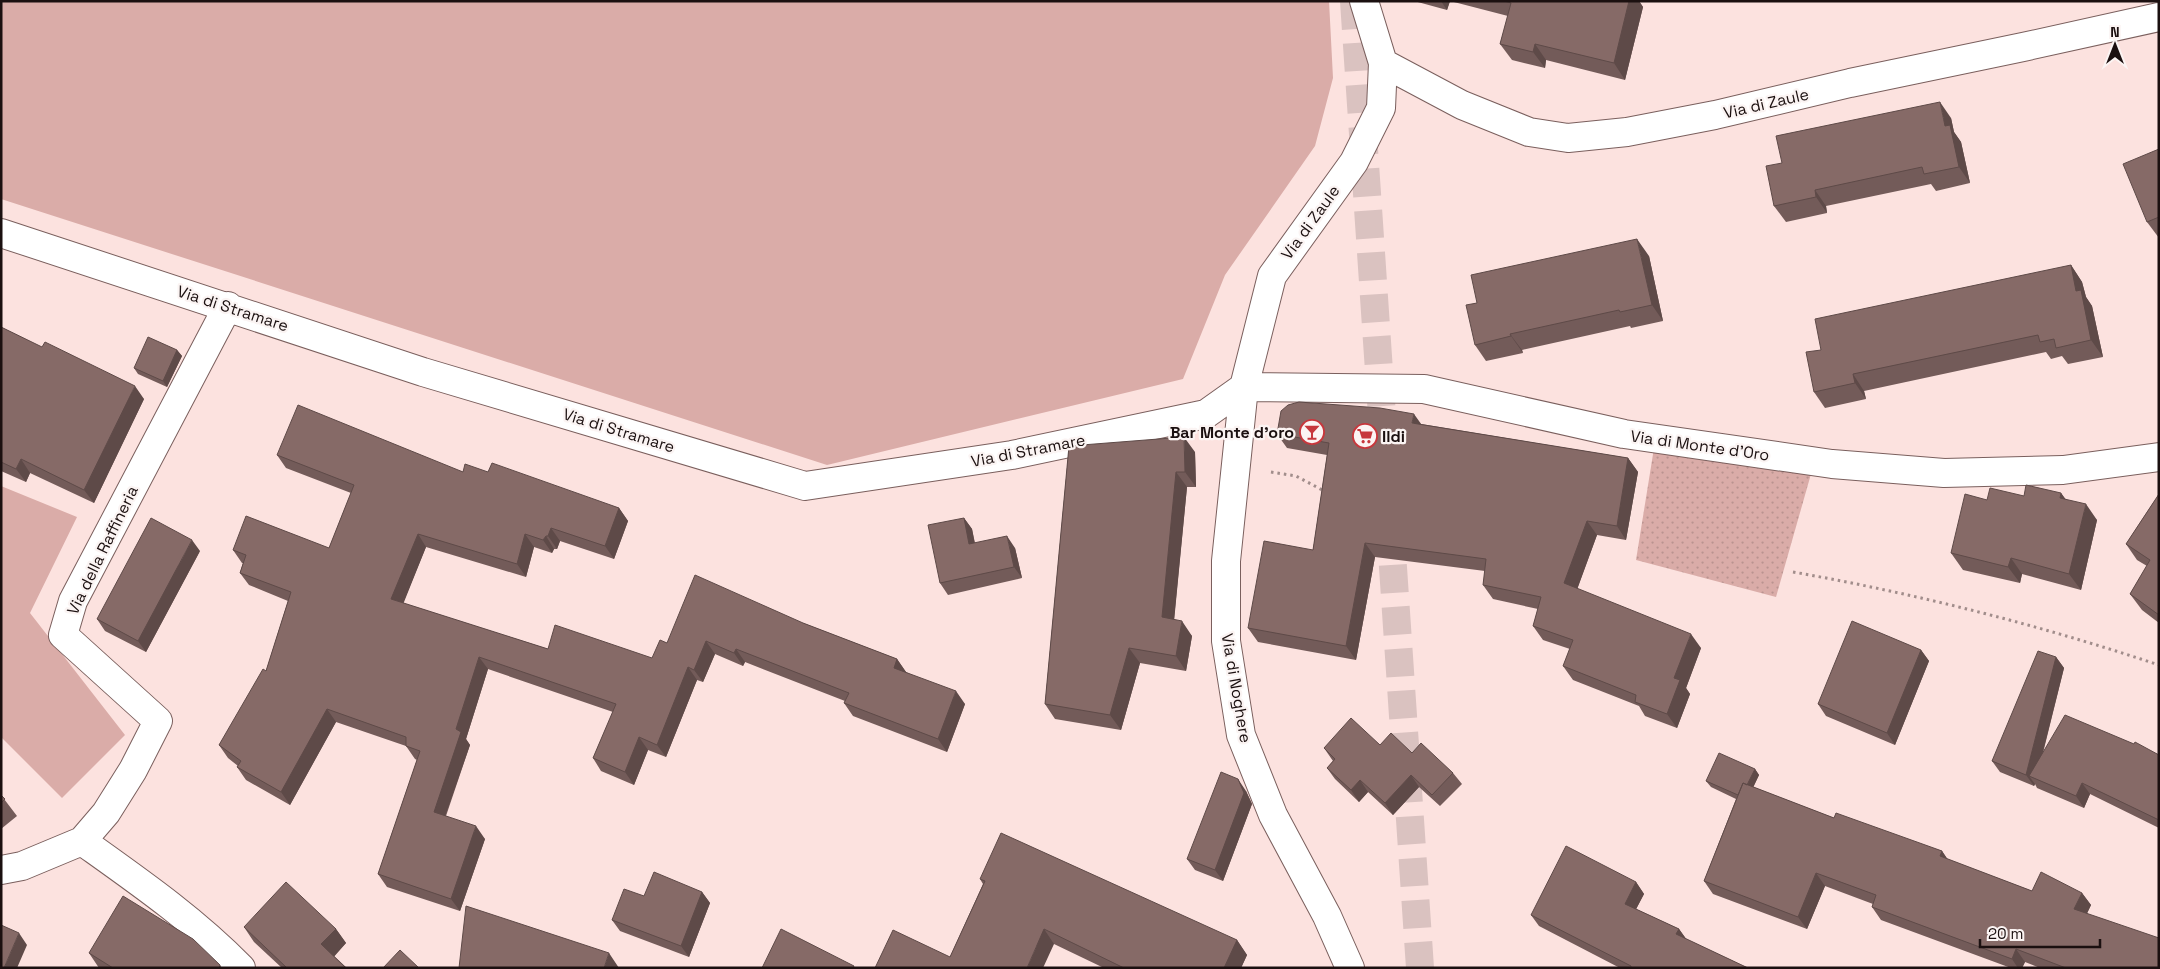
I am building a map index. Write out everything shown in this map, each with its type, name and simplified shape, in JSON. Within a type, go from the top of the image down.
[{"type":"street","name":"Via di Zaule","points":[[1244,387],[1272,276],[1354,162],[1381,108],[1383,63],[1364,1]]},
{"type":"street","name":"Via di Zaule","points":[[1383,63],[1462,105],[1529,132],[1568,138],[1627,132],[1715,115],[1850,83],[2159,16]]},
{"type":"street","name":"Via di Stramare","points":[[1,233],[228,306],[423,372],[805,486],[1012,455],[1206,414],[1244,387]]},
{"type":"street","name":"Via della Raffineria","points":[[1,870],[22,866],[82,841],[106,813],[133,770],[158,721],[63,635],[74,601],[228,306]]},
{"type":"street","name":"Via di Monte d'Oro","points":[[1244,387],[1424,389],[1624,434],[1832,464],[1916,471],[1944,473],[2063,470],[2159,456]]},
{"type":"street","name":"Via di Noghere","points":[[1244,387],[1226,561],[1226,641],[1241,735],[1273,815],[1327,916],[1350,968]]},
{"type":"street","points":[[82,841],[164,900],[212,939],[241,968]]},
{"type":"path","points":[[1262,471],[1296,476],[1333,496]]},
{"type":"path","points":[[1793,572],[1935,600],[2096,644],[2159,665]]},
{"type":"shaded area","points":[[1,1],[1329,1],[1333,78],[1315,146],[1225,275],[1183,379],[827,465],[1,199]]},
{"type":"shaded area","points":[[1654,448],[1811,474],[1776,597],[1636,560]]},
{"type":"shaded area","points":[[1,486],[77,517],[30,613],[125,735],[62,798],[1,737]]},
{"type":"building","points":[[1504,1],[1629,1],[1614,63],[1535,44],[1533,52],[1500,44],[1511,3]]},
{"type":"building","points":[[1940,102],[1945,126],[1950,125],[1959,167],[1924,174],[1922,167],[1815,190],[1816,197],[1774,206],[1766,166],[1782,163],[1776,136]]},
{"type":"building","points":[[2159,149],[2159,217],[2147,222],[2123,164]]},
{"type":"building","points":[[1637,239],[1652,305],[1620,312],[1619,310],[1510,334],[1511,336],[1475,345],[1466,305],[1477,303],[1471,275]]},
{"type":"building","points":[[2071,265],[2076,291],[2081,290],[2091,340],[2056,348],[2054,339],[2040,342],[2038,335],[1853,374],[1855,383],[1814,392],[1806,352],[1821,350],[1815,319]]},
{"type":"building","points":[[1,327],[42,347],[45,342],[135,386],[84,490],[21,459],[16,469],[1,462]]},
{"type":"building","points":[[148,337],[177,350],[163,381],[134,368]]},
{"type":"building","points":[[1299,402],[1380,408],[1414,414],[1412,423],[1628,458],[1617,526],[1587,521],[1564,583],[1691,634],[1674,678],[1680,680],[1667,714],[1635,702],[1636,695],[1563,666],[1573,640],[1533,626],[1541,597],[1483,585],[1486,559],[1365,543],[1346,646],[1248,628],[1264,541],[1313,550],[1329,443],[1277,434],[1281,411],[1288,405]]},
{"type":"building","points":[[298,405],[463,472],[465,464],[488,472],[492,463],[619,508],[605,546],[551,528],[548,536],[543,540],[525,534],[517,564],[418,534],[391,599],[548,649],[555,625],[652,658],[660,640],[667,643],[695,575],[803,623],[897,659],[894,668],[956,691],[938,739],[844,703],[849,693],[736,649],[734,653],[706,641],[694,670],[688,667],[657,745],[639,737],[625,772],[593,758],[616,704],[479,657],[456,729],[461,732],[434,812],[476,826],[451,899],[378,874],[420,751],[406,746],[406,737],[327,709],[281,792],[237,767],[241,761],[219,745],[263,669],[266,671],[291,592],[240,573],[246,555],[233,550],[246,516],[329,548],[354,485],[277,455]]},
{"type":"building","points":[[1184,437],[1185,472],[1176,472],[1162,617],[1182,621],[1176,656],[1129,648],[1110,715],[1045,704],[1069,446]]},
{"type":"building","points":[[2026,485],[2061,493],[2060,498],[2086,504],[2069,574],[2011,558],[2008,567],[1951,553],[1965,494],[1987,500],[1990,488],[2024,496]]},
{"type":"building","points":[[2159,494],[2159,615],[2130,594],[2150,560],[2126,544]]},
{"type":"building","points":[[151,518],[192,540],[138,641],[97,619]]},
{"type":"building","points":[[964,518],[969,544],[1007,536],[1014,567],[940,583],[928,525]]},
{"type":"building","points":[[1852,621],[1921,650],[1887,733],[1818,704]]},
{"type":"building","points":[[2038,651],[2056,657],[2026,775],[1992,761]]},
{"type":"building","points":[[2065,715],[2134,744],[2135,742],[2159,755],[2159,820],[2082,783],[2076,796],[2029,776]]},
{"type":"building","points":[[1351,718],[1380,745],[1391,733],[1412,753],[1421,743],[1453,773],[1432,795],[1411,775],[1385,803],[1360,780],[1351,790],[1327,768],[1335,759],[1324,748]]},
{"type":"building","points":[[1719,753],[1755,769],[1747,785],[1743,783],[1738,795],[1706,781]]},
{"type":"building","points":[[1221,772],[1238,779],[1244,793],[1215,870],[1187,859]]},
{"type":"building","points":[[1743,783],[1834,818],[1836,813],[1942,851],[1940,856],[2032,891],[2041,872],[2082,893],[2074,909],[2159,938],[2159,968],[2066,968],[2016,949],[2012,959],[1872,907],[1876,895],[1816,873],[1798,917],[1704,881]]},
{"type":"building","points":[[1,795],[5,799],[1,803]]},
{"type":"building","points":[[1001,833],[1237,940],[1224,968],[1124,968],[1044,929],[1027,968],[875,968],[893,930],[950,957],[985,881],[980,879]]},
{"type":"building","points":[[1566,846],[1636,882],[1625,904],[1679,929],[1676,934],[1748,968],[1631,968],[1631,966],[1531,915]]},
{"type":"building","points":[[654,872],[702,892],[681,946],[612,920],[624,889],[644,896]]},
{"type":"building","points":[[286,882],[336,929],[321,944],[346,968],[287,968],[244,927]]},
{"type":"building","points":[[123,896],[193,939],[220,965],[219,968],[113,968],[89,953]]},
{"type":"building","points":[[466,906],[609,953],[604,968],[459,968]]},
{"type":"building","points":[[1,925],[19,933],[4,968],[1,968]]},
{"type":"building","points":[[781,929],[854,966],[853,968],[762,968]]},
{"type":"building","points":[[400,950],[419,968],[383,968]]},
{"type":"tunnel","points":[[1354,1],[1384,445]]},
{"type":"tunnel","points":[[1390,523],[1420,968]]},
{"type":"place","name":"Bar Monte d'oro","points":[[1312,432]]},
{"type":"place","name":"Ildi","points":[[1365,436]]}]
